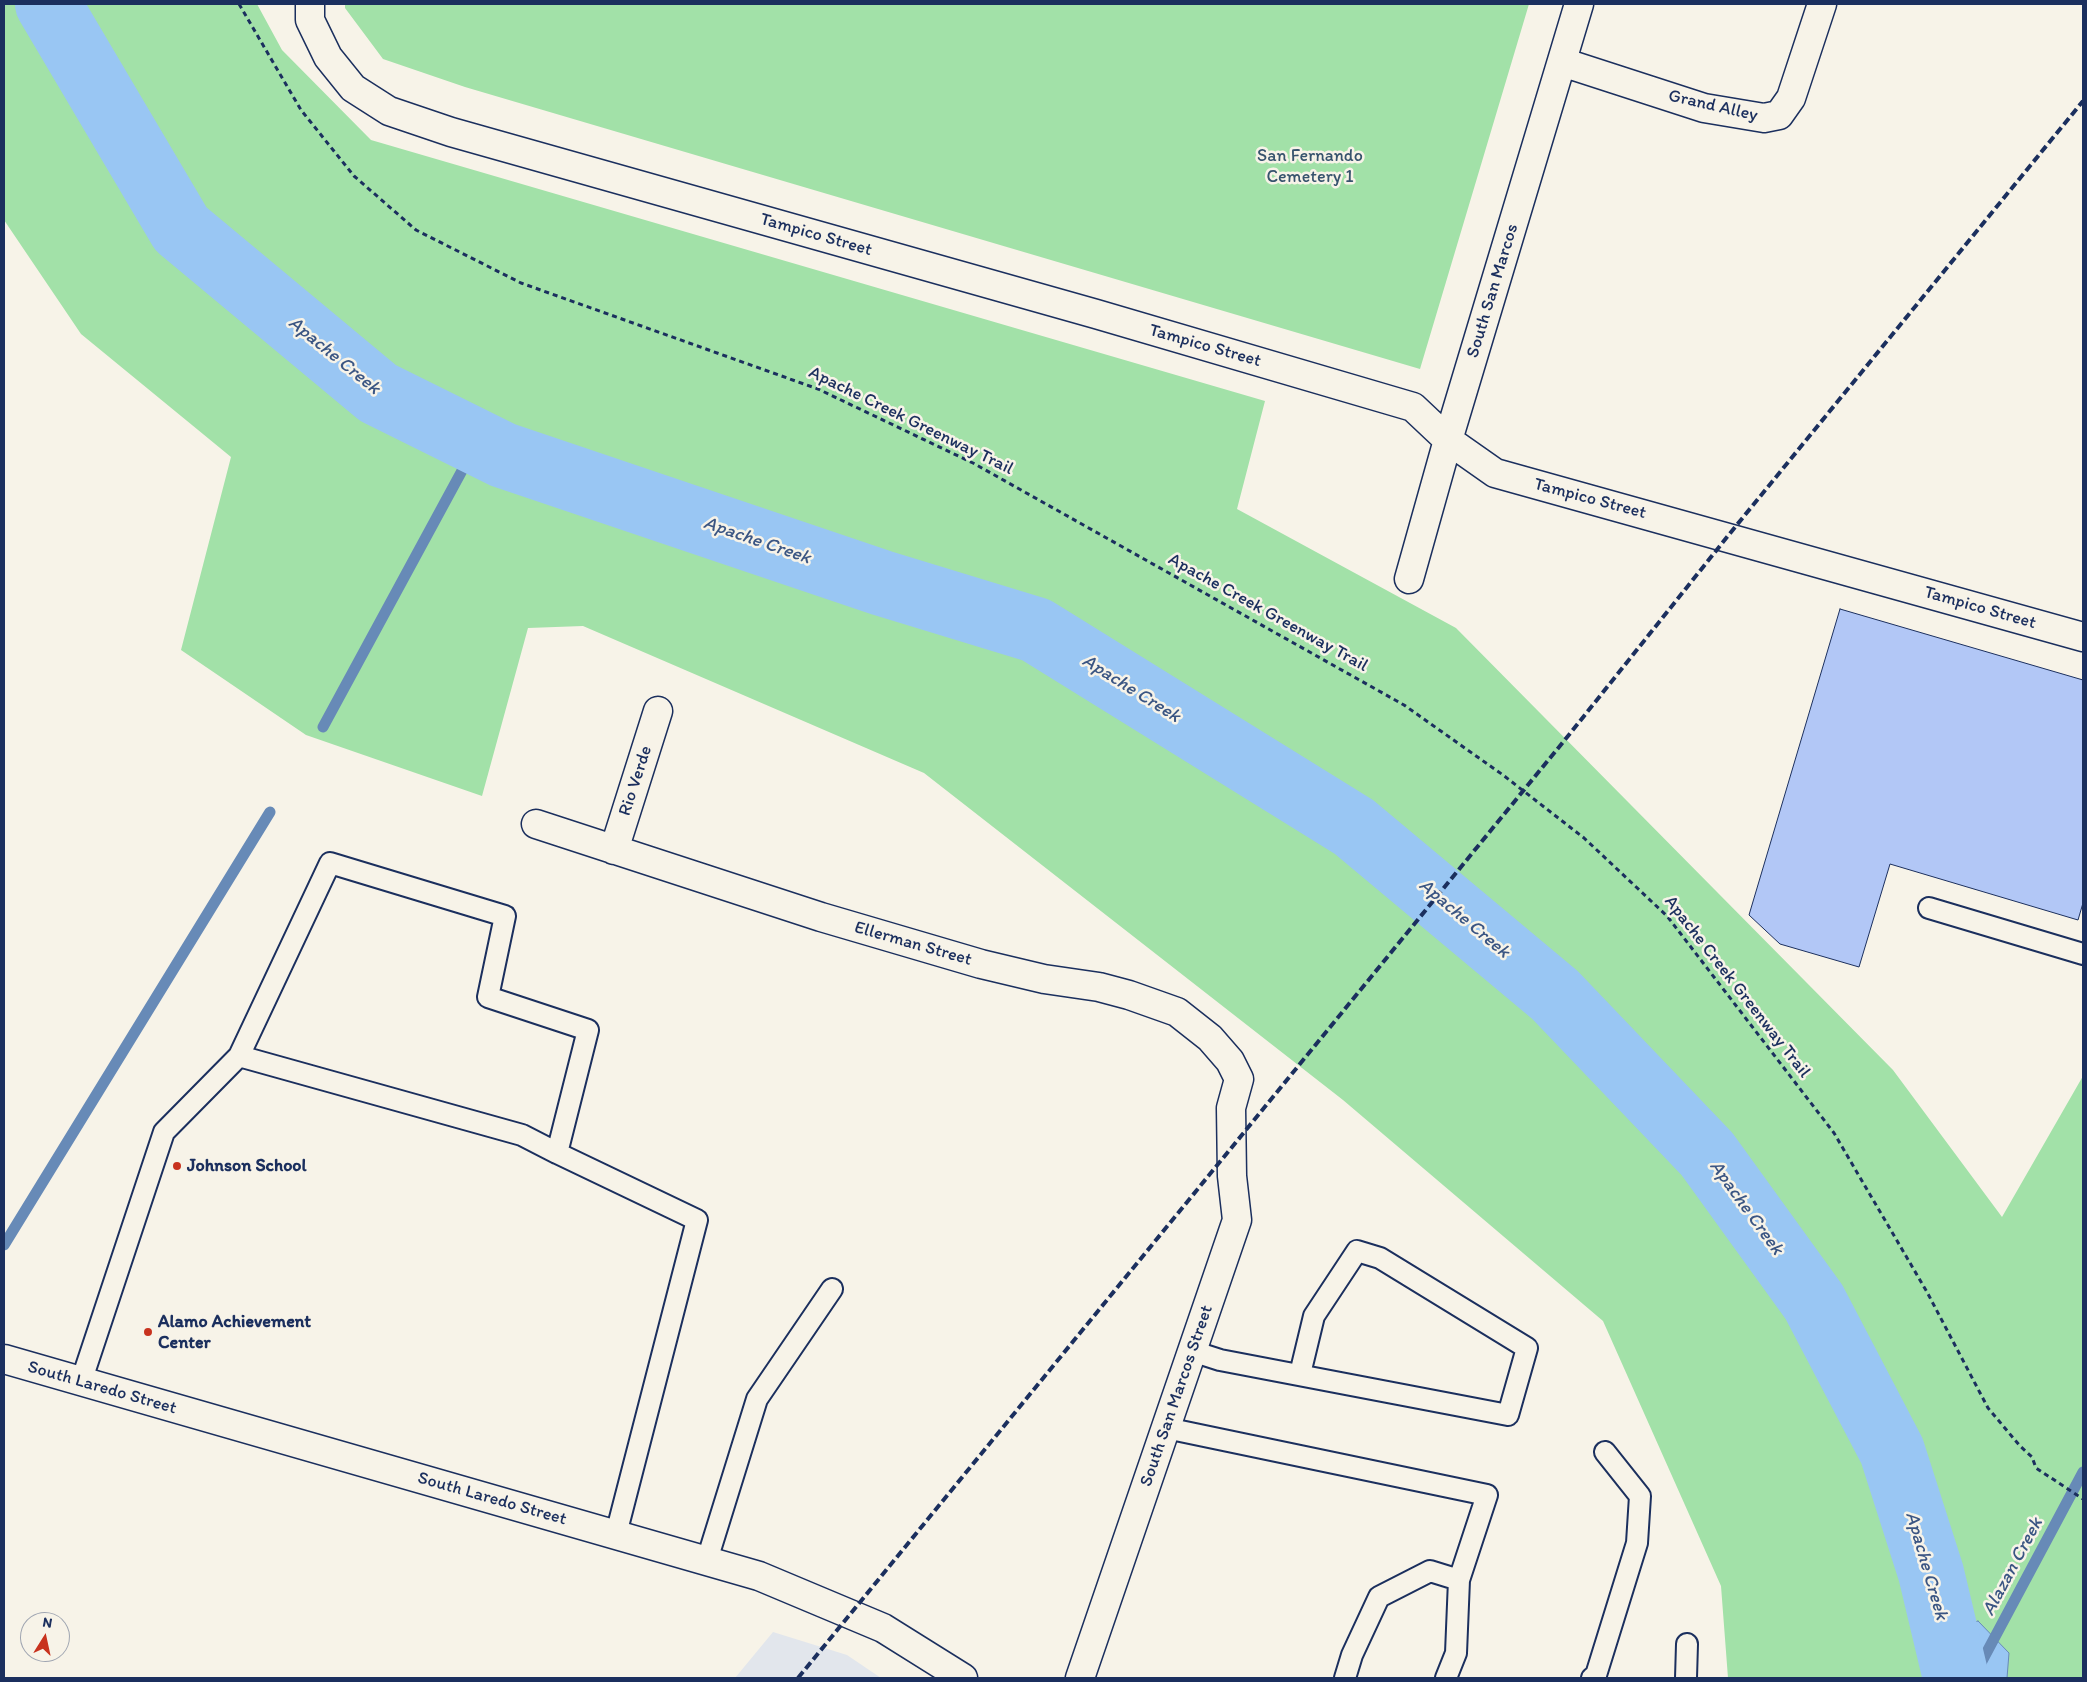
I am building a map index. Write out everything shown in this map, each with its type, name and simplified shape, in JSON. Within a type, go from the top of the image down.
[{"type":"street","name":"Tampico Street","points":[[310,4],[310,20],[328,57],[353,88],[389,111],[451,132],[1096,314],[1413,407],[1448,440],[1495,473],[2083,637]]},
{"type":"street","name":"South San Marcos","points":[[1410,579],[1448,440],[1579,4]]},
{"type":"street","name":"Grand Alley","points":[[1562,62],[1704,108],[1764,118],[1779,115],[1791,98],[1822,4]]},
{"type":"street","name":"Rio Verde","points":[[614,850],[658,711]]},
{"type":"street","name":"Ellerman Street","points":[[536,824],[821,917],[981,964],[1044,980],[1099,987],[1177,1012],[1210,1038],[1230,1061],[1239,1079],[1231,1108]]},
{"type":"street","name":"South San Marcos Street","points":[[1080,1678],[1237,1220],[1232,1176],[1231,1108]]},
{"type":"street","name":"South Laredo Street","points":[[4,1360],[759,1576],[883,1628],[963,1678]]},
{"type":"lane","points":[[81,1382],[164,1132],[239,1056],[330,863],[505,916],[488,997],[588,1030],[557,1153]]},
{"type":"lane","points":[[1929,908],[2083,954]]},
{"type":"lane","points":[[239,1056],[522,1135],[697,1220],[616,1534]]},
{"type":"lane","points":[[1192,1352],[1220,1360],[1508,1415],[1527,1348],[1380,1258],[1357,1251],[1314,1316],[1300,1374]]},
{"type":"lane","points":[[707,1560],[757,1399],[832,1289]]},
{"type":"lane","points":[[1166,1428],[1487,1495],[1459,1580],[1456,1653],[1446,1678]]},
{"type":"lane","points":[[1592,1678],[1596,1674],[1637,1543],[1640,1506],[1640,1496],[1605,1452]]},
{"type":"lane","points":[[1344,1678],[1352,1655],[1379,1598],[1430,1572],[1459,1580]]},
{"type":"lane","points":[[1686,1678],[1687,1644]]},
{"type":"path","name":"Apache Creek Greenway Trail","points":[[239,4],[301,110],[354,176],[416,230],[521,283],[818,389],[973,463],[1404,706],[1503,775],[1584,838],[1667,916],[1834,1133],[1928,1292],[1988,1408],[2020,1446],[2032,1456],[2036,1468],[2083,1499]]},
{"type":"shaded area","points":[[773,1632],[847,1655],[881,1678],[735,1678]]},
{"type":"green space","points":[[4,4],[257,4],[282,50],[371,140],[1265,401],[1237,509],[1456,628],[1893,1070],[2002,1217],[2083,1076],[2083,1678],[1728,1678],[1721,1586],[1603,1321],[1343,1100],[924,773],[583,626],[528,628],[482,796],[306,735],[181,650],[231,457],[81,334],[4,220]]},
{"type":"green space","name":"San Fernando Cemetery 1","points":[[345,4],[1529,4],[1420,369],[465,87],[383,59],[345,8]]},
{"type":"water","points":[[1978,1621],[2009,1653],[2007,1678],[1931,1678],[1927,1638]]},
{"type":"building","points":[[1840,609],[2083,680],[2083,903],[2078,920],[1890,864],[1859,967],[1780,944],[1749,915]]},
{"type":"waterway","name":"Apache Creek","points":[[48,4],[181,229],[378,393],[503,455],[882,583],[1036,630],[1354,827],[1555,995],[1707,1154],[1814,1302],[1892,1451],[1931,1573],[1956,1678]]},
{"type":"waterway","points":[[323,727],[477,443]]},
{"type":"waterway","points":[[4,1245],[270,812]]},
{"type":"waterway","name":"Alazan Creek","points":[[1973,1678],[2083,1472]]},
{"type":"railway","points":[[798,1678],[1568,736],[1727,537],[2083,101]]},
{"type":"place","name":"Johnson School","points":[[177,1166]]},
{"type":"place","name":"Alamo Achievement Center","points":[[148,1332]]}]
